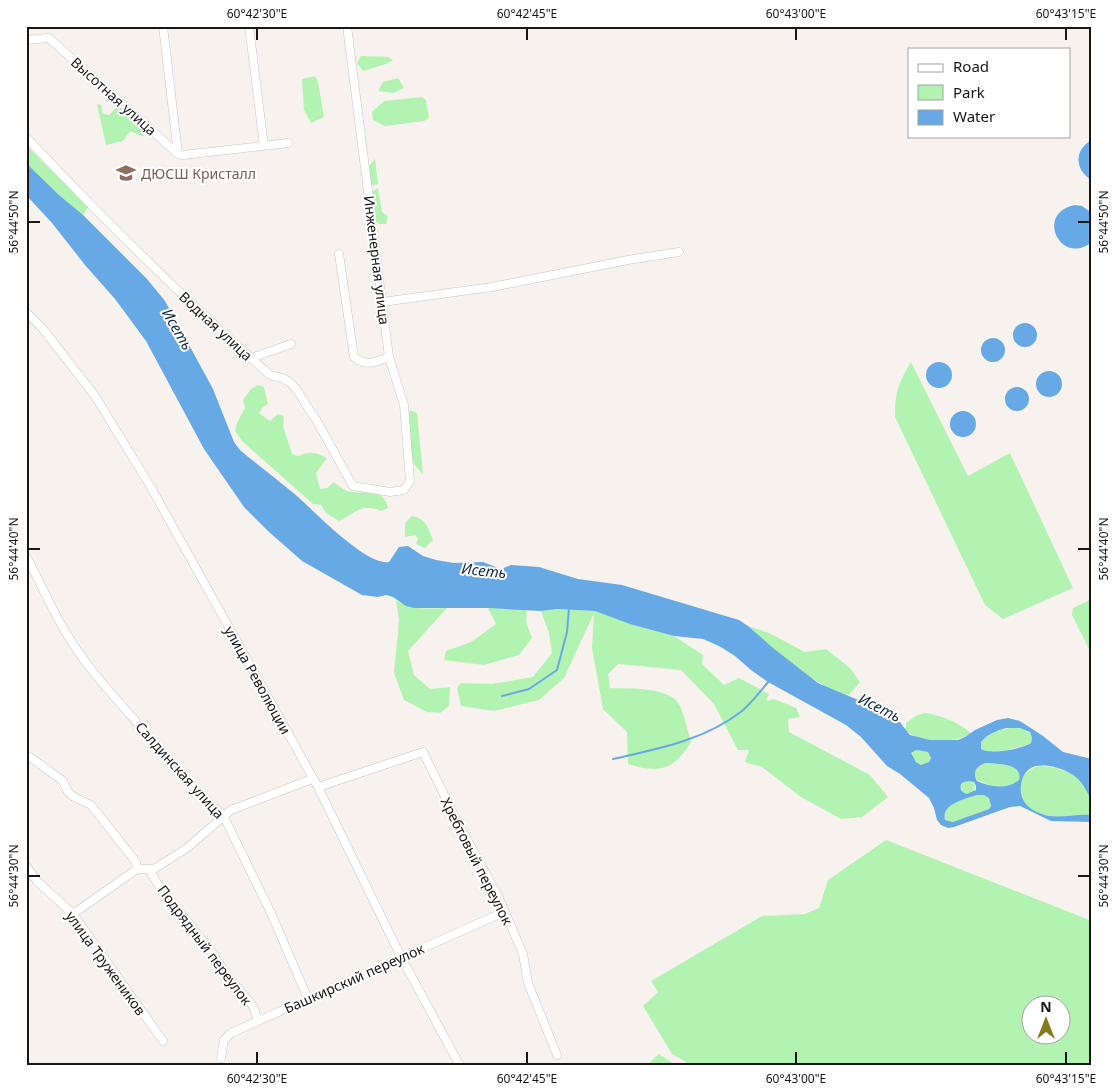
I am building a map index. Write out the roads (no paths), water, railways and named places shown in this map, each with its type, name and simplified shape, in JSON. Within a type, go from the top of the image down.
[{"type":"street","points":[[163,26],[178,154],[288,143]]},
{"type":"street","points":[[249,26],[264,146]]},
{"type":"street","name":"Инженерная улица","points":[[347,26],[389,356],[404,405],[410,481],[404,490]]},
{"type":"street","name":"Высотная улица","points":[[26,40],[49,38],[178,154]]},
{"type":"street","name":"Водная улица","points":[[26,137],[186,299],[270,375],[285,379],[295,387],[314,416],[353,486],[390,492],[404,490]]},
{"type":"street","points":[[382,302],[492,287],[628,260],[679,252]]},
{"type":"street","points":[[339,254],[354,357],[361,362],[374,362],[389,356]]},
{"type":"street","name":"улица Революции","points":[[26,312],[43,329],[95,396],[139,468],[318,787],[401,956],[459,1065]]},
{"type":"street","points":[[251,358],[291,344]]},
{"type":"street","name":"Салдинская улица","points":[[26,556],[54,612],[73,644],[102,682],[151,738],[210,804],[224,816],[271,913],[308,999]]},
{"type":"street","name":"Хребтовый переулок","points":[[318,787],[423,752],[458,823],[498,896],[523,954],[528,983],[557,1055]]},
{"type":"street","points":[[30,757],[63,781],[68,792],[74,797],[91,805],[136,862],[137,869]]},
{"type":"street","points":[[73,914],[137,869],[154,869],[187,848],[231,810],[312,779]]},
{"type":"street","name":"улица Тружеников","points":[[26,866],[37,881],[73,914],[163,1041]]},
{"type":"street","name":"Подрядный переулок","points":[[149,869],[157,883],[210,950],[230,979],[253,1006],[258,1021]]},
{"type":"street","name":"Башкирский переулок","points":[[221,1058],[224,1040],[231,1033],[401,956],[504,912]]},
{"type":"water","points":[[1092,140],[1092,180],[1086,176],[1079,165],[1079,154],[1086,144]]},
{"type":"water","name":"Исеть","points":[[26,163],[83,215],[147,279],[165,301],[213,389],[234,442],[240,450],[297,496],[354,547],[367,555],[379,561],[389,562],[399,547],[408,546],[423,556],[454,563],[483,562],[501,569],[511,565],[539,567],[578,579],[622,585],[739,620],[818,683],[889,713],[899,721],[910,735],[930,740],[958,740],[997,720],[1008,718],[1020,721],[1063,752],[1092,759],[1092,801],[1080,781],[1070,773],[1050,766],[1036,766],[1026,772],[1022,780],[1021,792],[1024,802],[1036,812],[1048,816],[1092,815],[1092,822],[1051,821],[1020,806],[1010,807],[954,827],[948,828],[941,825],[937,820],[929,798],[900,774],[887,766],[861,737],[846,725],[768,682],[735,656],[703,639],[674,636],[630,624],[595,611],[414,608],[406,606],[393,597],[386,595],[378,597],[362,595],[302,561],[244,507],[204,449],[146,341],[115,299],[52,223],[26,195]],"holes":[[[1006,728],[1020,728],[1030,732],[1032,738],[1031,743],[1020,747],[992,751],[981,749],[981,742],[992,733]],[[916,750],[928,752],[931,758],[929,762],[921,765],[916,762],[911,753]],[[983,764],[1013,767],[1019,774],[1019,780],[1004,786],[988,785],[977,781],[975,772]],[[970,781],[974,782],[976,790],[967,794],[961,790],[961,784]],[[984,795],[989,798],[991,806],[989,809],[953,822],[945,820],[945,814],[950,806],[966,798]]]},
{"type":"water","points":[[1075,205],[1082,206],[1092,213],[1092,242],[1081,248],[1070,248],[1062,243],[1056,236],[1054,227],[1056,218],[1063,210]]},
{"type":"water","points":[[1020,323],[1030,323],[1037,330],[1037,340],[1030,347],[1020,347],[1013,340],[1013,330]]},
{"type":"water","points":[[988,338],[998,338],[1005,345],[1005,355],[998,362],[988,362],[981,355],[981,345]]},
{"type":"water","points":[[939,362],[948,366],[952,375],[948,384],[939,388],[930,384],[926,375],[930,366]]},
{"type":"water","points":[[1049,371],[1058,375],[1062,384],[1058,393],[1049,397],[1040,393],[1036,384],[1040,375]]},
{"type":"water","points":[[1012,387],[1022,387],[1029,394],[1029,404],[1022,411],[1012,411],[1005,404],[1005,394]]},
{"type":"water","points":[[963,411],[972,415],[976,424],[972,433],[963,437],[954,433],[950,424],[954,415]]},
{"type":"waterway","points":[[502,696],[529,689],[557,670],[567,632],[569,608]]},
{"type":"waterway","points":[[613,759],[680,742],[713,729],[742,711],[770,680]]},
{"type":"place","name":"ДЮСШ Кристалл","points":[[126,173]]}]
